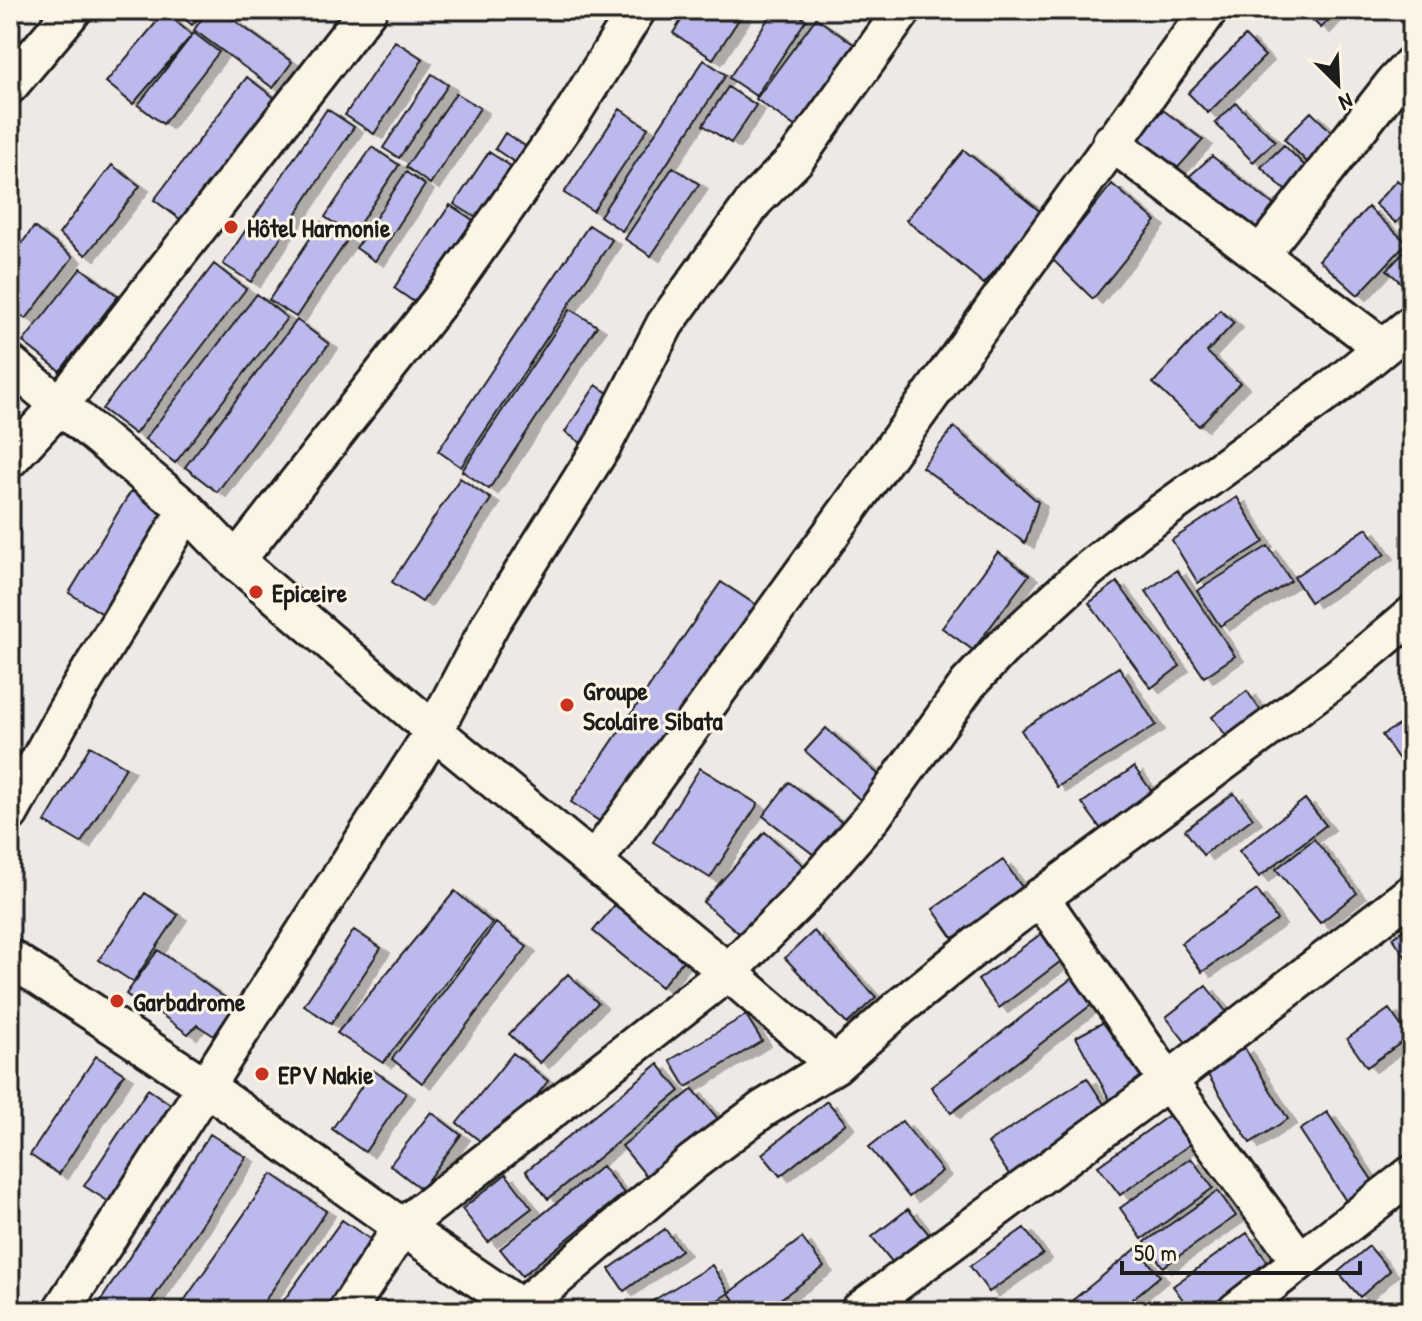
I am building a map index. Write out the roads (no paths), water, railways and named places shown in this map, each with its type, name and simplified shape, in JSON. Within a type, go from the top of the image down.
[{"type":"street","points":[[10,85],[73,10]]},
{"type":"street","points":[[10,459],[60,405],[368,10]]},
{"type":"street","points":[[236,561],[449,289],[571,116],[637,10]]},
{"type":"street","points":[[61,1311],[434,731],[491,623],[603,445],[665,324],[755,200],[796,159],[903,10]]},
{"type":"street","points":[[594,862],[1209,10]]},
{"type":"street","points":[[1260,255],[1412,64]]},
{"type":"street","points":[[1111,142],[1382,347]]},
{"type":"street","points":[[347,1311],[402,1227],[728,972],[799,901],[849,845],[968,684],[1001,649],[1083,574],[1136,531],[1325,394],[1412,324]]},
{"type":"street","points":[[10,364],[187,510],[236,561],[434,731],[728,972],[835,1065]]},
{"type":"street","points":[[10,813],[66,711],[187,510]]},
{"type":"street","points":[[10,958],[205,1086],[523,1309],[704,1153],[763,1109],[835,1065],[900,1007],[1040,897],[1338,677],[1412,615]]},
{"type":"street","points":[[859,1311],[1168,1081],[1412,893]]},
{"type":"street","points":[[1040,897],[1168,1081],[1300,1261]]},
{"type":"street","points":[[1236,1311],[1412,1174]]},
{"type":"place","name":"Hôtel Harmonie","points":[[231,227]]},
{"type":"place","name":"Epiceire","points":[[256,592]]},
{"type":"place","name":"Groupe Scolaire Sibata","points":[[567,705]]},
{"type":"place","name":"Garbadrome","points":[[117,1001]]},
{"type":"place","name":"EPV Nakie","points":[[262,1074]]}]
